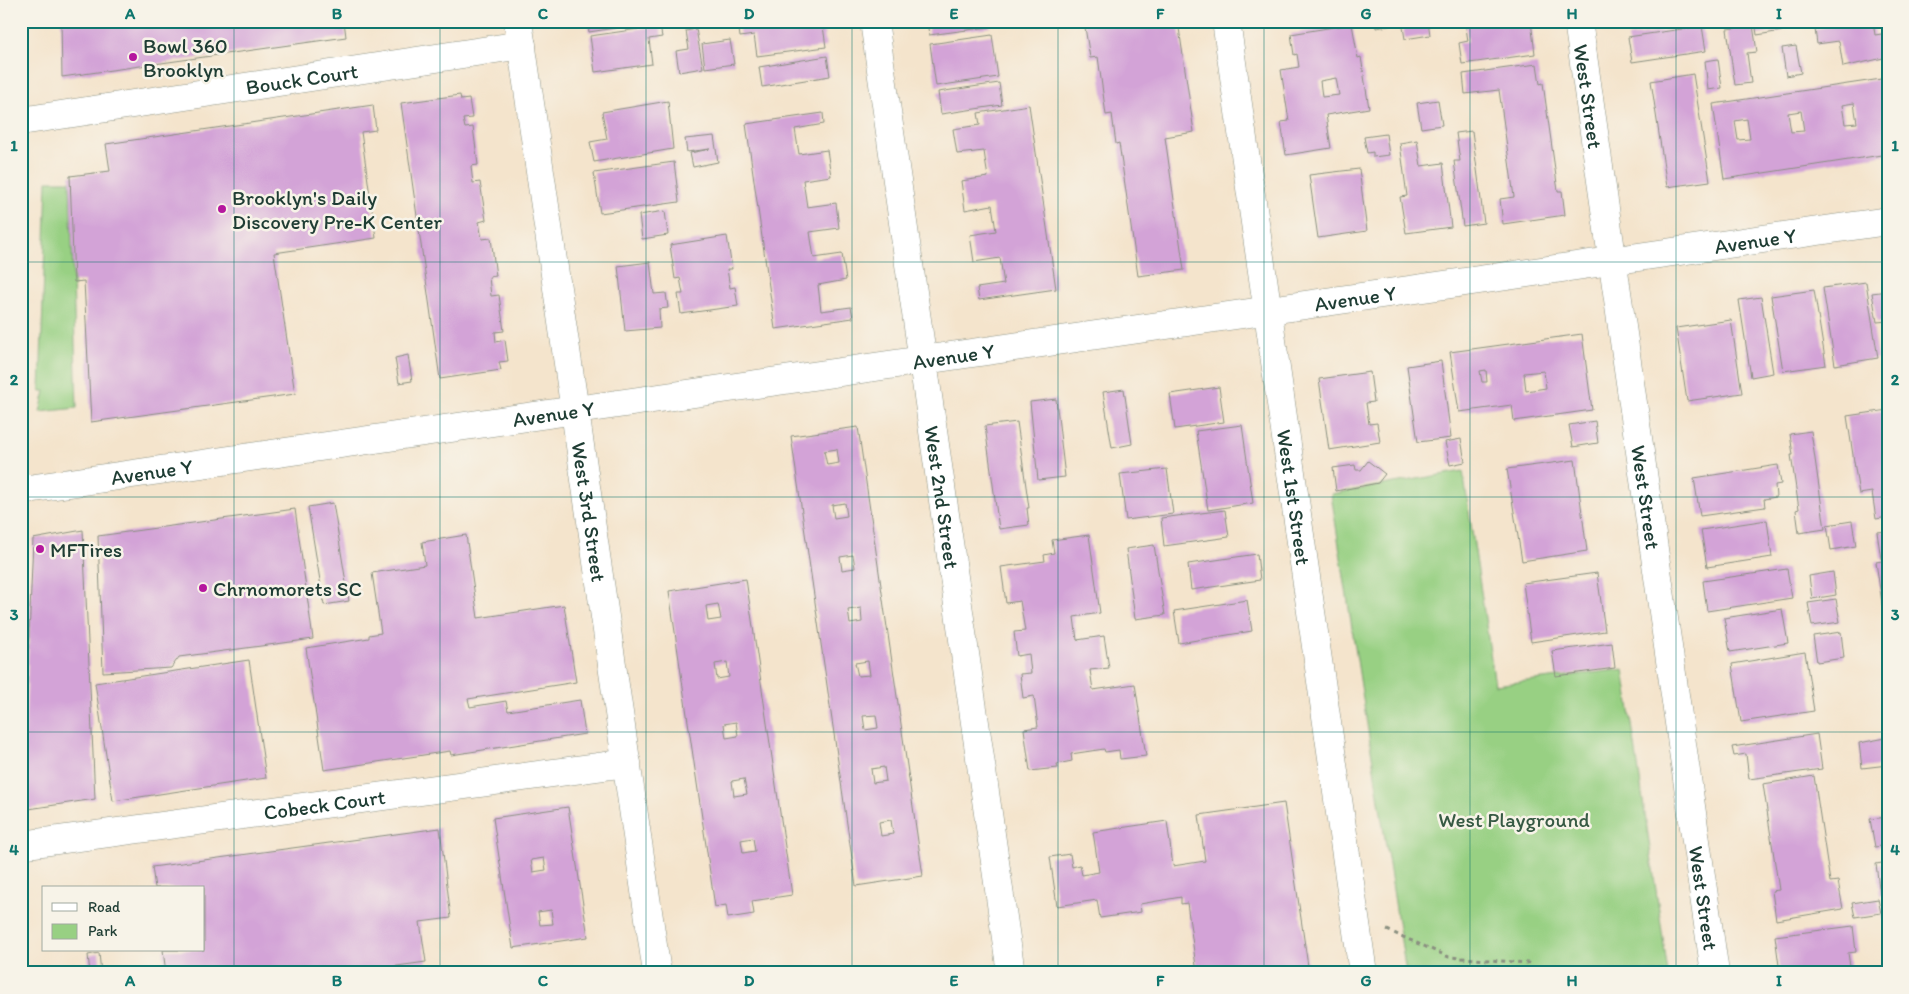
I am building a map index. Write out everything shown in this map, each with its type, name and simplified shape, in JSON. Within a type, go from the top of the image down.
[{"type":"street","name":"West 2nd Street","points":[[874,21],[1011,973]]},
{"type":"street","name":"West 1st Street","points":[[1226,21],[1363,973]]},
{"type":"street","name":"West Street","points":[[1578,21],[1715,973]]},
{"type":"street","name":"Bouck Court","points":[[21,121],[520,33]]},
{"type":"street","name":"West 3rd Street","points":[[520,33],[657,973]]},
{"type":"street","name":"Avenue Y","points":[[21,490],[1888,221]]},
{"type":"street","name":"Cobeck Court","points":[[21,845],[627,763]]},
{"type":"path","points":[[1387,930],[1449,957],[1528,963],[1530,973]]},
{"type":"green space","points":[[47,181],[70,181],[77,408],[40,412],[45,391],[40,391]]},
{"type":"green space","name":"West Playground","points":[[1463,471],[1495,685],[1624,669],[1668,973],[1406,973],[1331,494]]},
{"type":"building","name":"Bowl 360 Brooklyn","points":[[61,21],[344,21],[346,37],[62,77]]},
{"type":"building","points":[[587,21],[620,21],[621,27],[589,32]]},
{"type":"building","points":[[634,21],[654,21],[654,22],[634,25]]},
{"type":"building","points":[[738,21],[814,21],[815,27],[823,26],[826,47],[757,56],[754,35],[740,37]]},
{"type":"building","points":[[927,21],[990,21],[990,27],[929,35]]},
{"type":"building","points":[[1084,21],[1178,21],[1194,132],[1165,137],[1184,270],[1138,276],[1119,143],[1116,144],[1112,114],[1106,115],[1098,57],[1090,58]]},
{"type":"building","points":[[1375,21],[1401,21],[1401,24],[1376,28]]},
{"type":"building","points":[[1402,21],[1428,21],[1430,35],[1405,39]]},
{"type":"building","points":[[1465,21],[1531,21],[1535,54],[1462,64],[1459,43],[1468,41]]},
{"type":"building","points":[[1630,21],[1656,21],[1656,22],[1630,26]]},
{"type":"building","points":[[1755,21],[1780,21],[1782,31],[1757,35]]},
{"type":"building","points":[[1873,21],[1875,35],[1888,33],[1888,57],[1843,67],[1839,41],[1817,44],[1815,29]]},
{"type":"building","points":[[1352,24],[1358,58],[1361,57],[1369,108],[1326,115],[1331,148],[1286,155],[1281,122],[1289,121],[1281,70],[1299,67],[1297,54],[1294,55],[1291,34]],"holes":[[[1336,78],[1339,95],[1322,97],[1320,81]]]},
{"type":"building","points":[[1753,25],[1757,52],[1747,53],[1751,83],[1735,85],[1727,29]]},
{"type":"building","points":[[660,26],[662,37],[649,39],[652,64],[595,72],[590,36]]},
{"type":"building","points":[[1702,26],[1706,51],[1632,62],[1628,37]]},
{"type":"building","points":[[696,29],[703,68],[679,72],[676,51],[689,49],[686,31]]},
{"type":"building","points":[[992,35],[998,77],[936,86],[930,44]]},
{"type":"building","points":[[730,40],[734,64],[705,68],[702,44]]},
{"type":"building","points":[[1796,46],[1801,73],[1786,76],[1782,48]]},
{"type":"building","points":[[827,56],[830,76],[762,87],[759,67]]},
{"type":"building","points":[[1718,59],[1722,88],[1708,90],[1705,61]]},
{"type":"building","points":[[1537,64],[1540,84],[1543,83],[1558,191],[1562,191],[1565,215],[1503,224],[1500,199],[1514,197],[1499,90],[1465,94],[1463,74]]},
{"type":"building","points":[[1693,74],[1710,181],[1667,187],[1651,81]]},
{"type":"building","points":[[1888,78],[1888,154],[1724,179],[1713,104]],"holes":[[[1854,103],[1857,123],[1845,124],[1842,105]],[[1801,111],[1804,131],[1791,132],[1788,113]],[[1747,119],[1750,139],[1738,140],[1735,121]]]},
{"type":"building","points":[[999,83],[1002,105],[941,114],[938,92]]},
{"type":"building","points":[[460,95],[461,100],[469,99],[472,118],[463,119],[465,128],[473,127],[478,165],[471,166],[473,183],[480,182],[486,220],[479,222],[482,239],[491,238],[496,276],[489,277],[491,296],[499,295],[504,331],[495,332],[496,342],[505,340],[508,361],[499,362],[501,370],[440,379],[401,103]]},
{"type":"building","points":[[1438,100],[1442,125],[1421,128],[1417,103]]},
{"type":"building","points":[[668,101],[673,149],[594,162],[590,142],[607,139],[602,112]]},
{"type":"building","points":[[373,105],[376,130],[361,132],[376,238],[274,253],[295,394],[91,422],[84,281],[74,282],[70,176],[110,171],[106,144]]},
{"type":"building","points":[[1029,105],[1056,289],[979,300],[977,288],[1004,284],[1000,258],[974,262],[970,235],[996,231],[992,205],[965,210],[961,181],[988,177],[984,151],[957,154],[953,129],[980,125],[978,113]]},
{"type":"building","points":[[823,113],[824,124],[795,129],[799,154],[827,150],[831,176],[803,180],[807,207],[836,203],[839,228],[810,232],[814,258],[842,254],[846,280],[818,285],[821,311],[851,307],[853,318],[775,329],[746,124]]},
{"type":"building","points":[[1472,131],[1484,223],[1463,226],[1454,161],[1460,161],[1456,133]]},
{"type":"building","points":[[1386,134],[1389,155],[1373,157],[1373,152],[1367,153],[1364,137]]},
{"type":"building","points":[[714,136],[718,162],[693,167],[690,153],[710,149],[687,152],[685,139]]},
{"type":"building","points":[[1417,140],[1421,166],[1443,163],[1451,227],[1406,233],[1400,197],[1407,196],[1400,143]]},
{"type":"building","points":[[674,162],[679,202],[600,213],[594,173]]},
{"type":"building","points":[[1359,169],[1367,231],[1318,238],[1309,175]]},
{"type":"building","points":[[665,211],[668,235],[642,239],[639,215]]},
{"type":"building","points":[[727,236],[732,269],[727,269],[730,288],[735,287],[738,306],[681,314],[678,294],[683,294],[680,278],[675,279],[670,245]]},
{"type":"building","points":[[650,262],[654,294],[666,293],[668,308],[659,309],[660,328],[625,331],[618,266]]},
{"type":"building","points":[[1866,282],[1878,358],[1835,365],[1823,288]]},
{"type":"building","points":[[1814,290],[1826,365],[1783,371],[1771,296]]},
{"type":"building","points":[[1888,291],[1888,321],[1877,322],[1872,293]]},
{"type":"building","points":[[1761,297],[1773,373],[1751,377],[1739,300]]},
{"type":"building","points":[[1731,320],[1742,393],[1687,401],[1676,328]]},
{"type":"building","points":[[1582,334],[1592,410],[1514,421],[1512,405],[1459,412],[1450,352]],"holes":[[[1486,370],[1487,382],[1482,382],[1480,371]],[[1544,371],[1546,388],[1526,391],[1524,373]]]},
{"type":"building","points":[[408,355],[412,381],[399,383],[395,358]]},
{"type":"building","points":[[1441,361],[1451,438],[1418,442],[1407,366]]},
{"type":"building","points":[[1370,372],[1374,402],[1366,403],[1369,424],[1377,423],[1380,442],[1329,450],[1319,379]]},
{"type":"building","points":[[1219,387],[1224,422],[1175,429],[1170,394]]},
{"type":"building","points":[[1124,389],[1132,444],[1112,448],[1103,392]]},
{"type":"building","points":[[1056,399],[1065,477],[1038,480],[1030,402]]},
{"type":"building","points":[[1888,410],[1888,517],[1876,519],[1872,492],[1859,494],[1847,416]]},
{"type":"building","points":[[1595,421],[1598,443],[1573,447],[1569,425]]},
{"type":"building","points":[[1017,422],[1029,508],[1027,508],[1029,525],[999,529],[985,426]]},
{"type":"building","points":[[1242,425],[1253,503],[1208,510],[1196,431]]},
{"type":"building","points":[[858,427],[923,876],[856,886],[791,436]],"holes":[[[837,449],[839,463],[827,465],[824,451]],[[845,503],[847,516],[834,518],[832,505]],[[853,555],[855,568],[842,570],[840,557]],[[861,608],[862,622],[850,624],[848,610]],[[868,661],[870,675],[858,676],[855,663]],[[876,715],[878,728],[865,730],[863,716]],[[884,767],[886,781],[873,783],[871,769]],[[891,820],[893,834],[881,836],[879,822]]]},
{"type":"building","points":[[1811,431],[1825,529],[1799,533],[1796,510],[1799,509],[1791,455],[1793,455],[1790,434]]},
{"type":"building","points":[[1461,439],[1465,462],[1450,465],[1445,442]]},
{"type":"building","points":[[1575,460],[1587,551],[1522,561],[1507,469]]},
{"type":"building","points":[[1368,461],[1385,474],[1378,483],[1336,491],[1333,468],[1355,465],[1356,470],[1361,470]]},
{"type":"building","points":[[1778,465],[1781,484],[1775,485],[1776,497],[1764,499],[1765,507],[1700,516],[1694,478]]},
{"type":"building","points":[[1167,469],[1173,514],[1126,520],[1120,474]]},
{"type":"building","points":[[333,503],[349,601],[324,605],[308,507]]},
{"type":"building","points":[[295,509],[313,639],[179,657],[171,668],[103,672],[98,536]]},
{"type":"building","points":[[1225,510],[1229,537],[1164,546],[1161,518]]},
{"type":"building","points":[[1767,520],[1772,557],[1707,567],[1701,530]]},
{"type":"building","points":[[1852,521],[1856,546],[1831,550],[1827,525]]},
{"type":"building","points":[[83,530],[95,799],[22,810],[33,539]]},
{"type":"building","points":[[1888,531],[1888,558],[1881,559],[1877,532]]},
{"type":"building","points":[[466,535],[478,618],[564,605],[576,682],[468,699],[470,707],[506,701],[508,711],[580,700],[585,734],[451,755],[450,751],[324,770],[306,648],[369,638],[369,635],[381,633],[372,573],[425,565],[422,542]]},
{"type":"building","points":[[1089,535],[1100,613],[1074,617],[1077,640],[1104,636],[1109,668],[1090,670],[1093,690],[1135,684],[1146,756],[1120,759],[1119,750],[1105,752],[1104,749],[1071,754],[1072,761],[1057,764],[1058,768],[1030,771],[1024,729],[1038,727],[1034,696],[1023,698],[1020,674],[1031,673],[1029,654],[1017,656],[1014,632],[1025,631],[1020,601],[1006,603],[1001,567],[1045,561],[1044,555],[1054,553],[1052,540]]},
{"type":"building","points":[[1154,545],[1165,615],[1135,619],[1126,549]]},
{"type":"building","points":[[1257,554],[1260,580],[1191,590],[1188,564]]},
{"type":"building","points":[[1888,560],[1888,637],[1887,638],[1876,562]]},
{"type":"building","points":[[1787,569],[1792,598],[1707,611],[1703,581]]},
{"type":"building","points":[[1833,572],[1836,595],[1812,599],[1809,576]]},
{"type":"building","points":[[1597,573],[1605,631],[1531,642],[1523,583]]},
{"type":"building","points":[[746,579],[792,895],[752,901],[754,914],[728,918],[726,905],[715,907],[669,591]],"holes":[[[718,604],[721,619],[708,621],[706,606]],[[727,662],[729,677],[717,679],[715,664]],[[736,722],[738,736],[726,738],[724,724]],[[744,779],[747,794],[734,796],[732,781]],[[753,838],[755,851],[743,853],[741,840]]]},
{"type":"building","points":[[1836,599],[1840,622],[1812,626],[1808,603]]},
{"type":"building","points":[[1247,600],[1252,631],[1179,643],[1174,611]]},
{"type":"building","points":[[1782,609],[1788,643],[1730,652],[1724,618]]},
{"type":"building","points":[[1841,632],[1844,658],[1817,662],[1813,636]]},
{"type":"building","points":[[1612,643],[1615,668],[1556,676],[1552,651]]},
{"type":"building","points":[[1805,652],[1814,711],[1741,722],[1732,664]]},
{"type":"building","points":[[249,660],[266,778],[113,801],[95,683]]},
{"type":"building","points":[[1817,734],[1822,769],[1749,779],[1746,754],[1734,756],[1732,747]]},
{"type":"building","points":[[1886,738],[1888,765],[1862,768],[1859,743]]},
{"type":"building","points":[[1814,776],[1830,882],[1838,881],[1843,909],[1776,920],[1772,891],[1779,890],[1763,784]]},
{"type":"building","points":[[1284,803],[1309,973],[1197,973],[1187,903],[1181,904],[1181,897],[1140,904],[1141,912],[1100,918],[1097,900],[1057,906],[1050,857],[1070,854],[1072,867],[1080,865],[1082,875],[1099,872],[1093,832],[1167,821],[1173,866],[1205,861],[1199,815]]},
{"type":"building","points":[[568,807],[588,937],[513,948],[493,818]],"holes":[[[544,858],[546,870],[533,872],[531,860]],[[551,910],[553,924],[540,925],[538,912]]]},
{"type":"building","points":[[1888,817],[1888,845],[1875,847],[1870,819]]},
{"type":"building","points":[[440,828],[451,918],[420,922],[426,962],[347,973],[166,973],[163,952],[205,952],[205,886],[155,886],[152,867]]},
{"type":"building","points":[[1888,862],[1888,894],[1880,895],[1876,864]]},
{"type":"building","points":[[1878,899],[1881,913],[1855,917],[1852,903]]},
{"type":"building","points":[[1888,907],[1888,935],[1886,935],[1882,908]]},
{"type":"building","points":[[1853,926],[1856,952],[1848,953],[1851,973],[1780,973],[1775,936]]},
{"type":"building","points":[[99,953],[101,973],[90,973],[88,955]]},
{"type":"building","points":[[616,967],[617,973],[586,973],[586,972]]},
{"type":"place","name":"Bowl 360 Brooklyn","points":[[133,57]]},
{"type":"place","name":"Brooklyn's Daily Discovery Pre-K Center","points":[[222,209]]},
{"type":"place","name":"MFTires","points":[[40,549]]},
{"type":"place","name":"Chrnomorets SC","points":[[203,588]]}]
